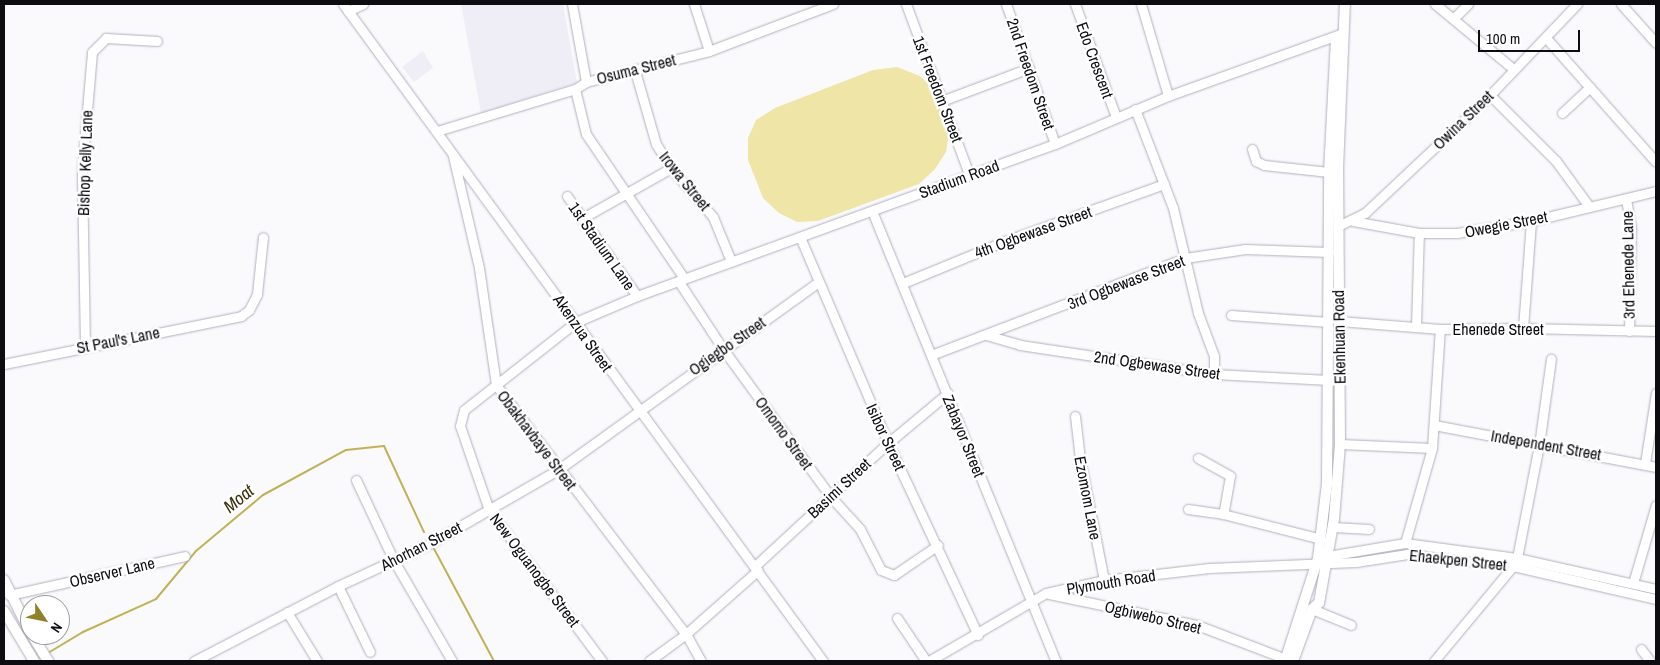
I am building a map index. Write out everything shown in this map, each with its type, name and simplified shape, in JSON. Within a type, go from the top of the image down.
[{"type":"main road","name":"Ekenhuan Road","points":[[1288,661],[1312,609],[1319,603],[1321,539],[1327,484],[1329,380],[1340,225],[1338,4]]},
{"type":"main road","name":"Ekenhuan Road","points":[[1288,661],[1333,527],[1340,444],[1329,252],[1329,172],[1339,34],[1345,4]]},
{"type":"main road","points":[[4,580],[9,595],[20,615]]},
{"type":"main road","points":[[4,610],[34,661]]},
{"type":"main road","points":[[38,645],[48,661]]},
{"type":"street","points":[[345,7],[363,4]]},
{"type":"street","points":[[572,4],[586,82]]},
{"type":"street","points":[[694,4],[709,51]]},
{"type":"street","name":"Osuma Street","points":[[437,131],[575,88],[586,82],[709,51],[833,4]]},
{"type":"street","name":"1st Freedom Street","points":[[906,4],[944,100],[970,174]]},
{"type":"street","name":"2nd Freedom Street","points":[[1006,4],[1055,144]]},
{"type":"street","name":"Edo Crescent","points":[[1075,4],[1116,117]]},
{"type":"street","points":[[1141,4],[1168,96]]},
{"type":"street","points":[[1435,4],[1512,68]]},
{"type":"street","points":[[1454,18],[1468,4]]},
{"type":"street","name":"Owina Street","points":[[1340,225],[1353,221],[1490,95],[1512,68],[1547,39],[1577,4]]},
{"type":"street","points":[[1621,4],[1656,43]]},
{"type":"street","name":"Akenzua Street","points":[[345,7],[576,322],[638,410],[757,568],[823,661]]},
{"type":"street","name":"Stadium Road","points":[[576,322],[637,296],[1055,144],[1134,109],[1339,34]]},
{"type":"street","name":"Bishop Kelly Lane","points":[[85,346],[82,169],[92,52],[106,38],[158,41]]},
{"type":"street","points":[[1547,39],[1656,162]]},
{"type":"street","points":[[944,100],[1029,68]]},
{"type":"street","name":"Irowa Street","points":[[635,70],[656,144],[670,168],[713,217],[731,261]]},
{"type":"street","points":[[1562,113],[1590,87]]},
{"type":"street","name":"Omomo Street","points":[[575,88],[586,134],[624,194],[682,280],[723,349],[830,496],[860,530],[881,570],[894,575],[938,545]]},
{"type":"street","points":[[1490,95],[1556,161],[1588,205]]},
{"type":"street","points":[[1134,109],[1174,208],[1198,313],[1214,356],[1214,374]]},
{"type":"street","points":[[1252,149],[1256,161],[1264,165],[1329,172]]},
{"type":"street","name":"Obakhavbaye Street","points":[[452,152],[479,268],[496,386],[686,634],[701,661]]},
{"type":"street","points":[[581,219],[670,168]]},
{"type":"street","name":"4th Ogbewase Street","points":[[903,283],[1005,240],[1164,184]]},
{"type":"street","name":"Owegie Street","points":[[1353,221],[1419,233],[1457,233],[1531,221],[1588,205],[1626,199],[1656,191]]},
{"type":"street","name":"1st Stadium Lane","points":[[567,196],[581,219],[637,296]]},
{"type":"street","name":"3rd Ehenede Lane","points":[[1626,199],[1630,228],[1629,331]]},
{"type":"street","name":"Zabayor Street","points":[[872,211],[1056,661]]},
{"type":"street","points":[[1523,328],[1531,221]]},
{"type":"street","points":[[1416,326],[1419,233]]},
{"type":"street","name":"St Paul's Lane","points":[[4,364],[85,346],[232,319],[249,310],[254,302],[263,237]]},
{"type":"street","name":"Isibor Street","points":[[800,237],[817,283],[888,443],[938,545],[978,635]]},
{"type":"street","name":"3rd Ogbewase Street","points":[[931,355],[1185,258],[1245,249],[1329,252]]},
{"type":"street","name":"Ogiegbo Street","points":[[638,410],[817,283]]},
{"type":"street","name":"Ehenede Street","points":[[1231,314],[1416,326],[1440,330],[1523,328],[1656,331]]},
{"type":"street","name":"New Oguanogbe Street","points":[[576,322],[464,410],[460,426],[489,510],[602,661]]},
{"type":"street","points":[[1405,543],[1432,448],[1440,330]]},
{"type":"street","name":"2nd Ogbewase Street","points":[[986,335],[1020,346],[1214,374],[1329,380]]},
{"type":"street","points":[[1434,661],[1515,562],[1539,444],[1551,359]]},
{"type":"street","points":[[1645,463],[1656,393]]},
{"type":"street","name":"Basimi Street","points":[[650,661],[686,634],[830,496],[888,443],[948,394]]},
{"type":"street","name":"Ahorhan Street","points":[[194,661],[338,586],[394,561],[489,510],[559,469],[638,410]]},
{"type":"street","name":"Ezomom Lane","points":[[1075,416],[1080,459],[1104,580]]},
{"type":"street","name":"Independent Street","points":[[1434,425],[1645,463],[1656,468]]},
{"type":"street","points":[[1340,444],[1432,448]]},
{"type":"street","points":[[1198,458],[1230,476],[1223,514]]},
{"type":"street","points":[[356,480],[394,561],[452,661]]},
{"type":"street","points":[[1633,583],[1656,505]]},
{"type":"street","points":[[1188,509],[1223,514],[1321,539]]},
{"type":"street","points":[[1333,527],[1369,529]]},
{"type":"street","name":"Ehaekpen Street","points":[[1320,561],[1405,543],[1633,583],[1656,589]]},
{"type":"street","name":"Ehaekpen Street","points":[[1320,561],[1407,554],[1515,562],[1656,599]]},
{"type":"street","name":"Observer Lane","points":[[9,595],[185,556]]},
{"type":"street","name":"Plymouth Road","points":[[933,660],[978,635],[1031,599],[1046,593],[1104,580],[1209,568],[1320,561]]},
{"type":"street","points":[[338,586],[370,652]]},
{"type":"street","name":"Ogbiwebo Street","points":[[1046,593],[1197,625],[1288,661]]},
{"type":"street","points":[[4,610],[15,606]]},
{"type":"street","points":[[1312,609],[1351,625]]},
{"type":"street","points":[[287,612],[317,661]]},
{"type":"street","points":[[897,618],[933,660]]},
{"type":"street","points":[[1642,650],[1650,661]]},
{"type":"shaded area","points":[[461,4],[563,4],[577,83],[481,113]]},
{"type":"shaded area","points":[[423,51],[433,68],[414,82],[402,67]]},
{"type":"shaded area","points":[[897,67],[920,76],[936,91],[950,128],[946,152],[935,169],[919,184],[818,221],[797,222],[779,213],[763,198],[748,160],[748,138],[756,120],[775,108],[873,70]]},
{"type":"waterway","name":"Moat","points":[[48,653],[83,632],[156,599],[196,551],[263,495],[346,450],[384,446],[424,532]]},
{"type":"waterway","name":"Moat","points":[[432,545],[494,661]]}]
